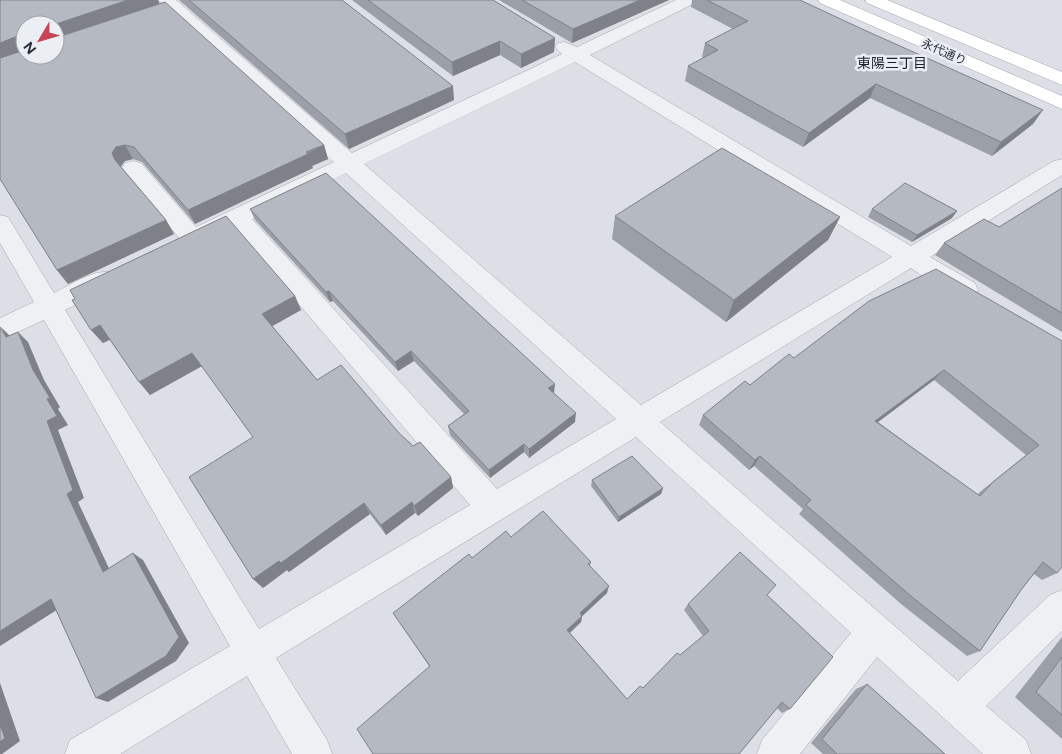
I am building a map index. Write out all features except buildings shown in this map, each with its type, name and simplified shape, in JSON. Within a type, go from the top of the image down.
[{"type":"main road","name":"永代通り","points":[[826,0],[1062,103]]},
{"type":"main road","name":"永代通り","points":[[873,0],[1062,79]]},
{"type":"street","points":[[133,168],[183,242],[347,164],[466,97],[576,54],[690,0]]},
{"type":"street","points":[[165,8],[347,164],[639,420],[1012,754]]},
{"type":"street","points":[[550,40],[986,302]]},
{"type":"street","points":[[84,754],[1062,166]]},
{"type":"street","points":[[237,216],[492,508]]},
{"type":"street","points":[[0,223],[313,754]]},
{"type":"street","points":[[0,330],[120,272]]},
{"type":"street","points":[[959,706],[1062,607]]},
{"type":"street","points":[[776,754],[875,631]]},
{"type":"district","name":"東陽三丁目","points":[[892,63]]}]
